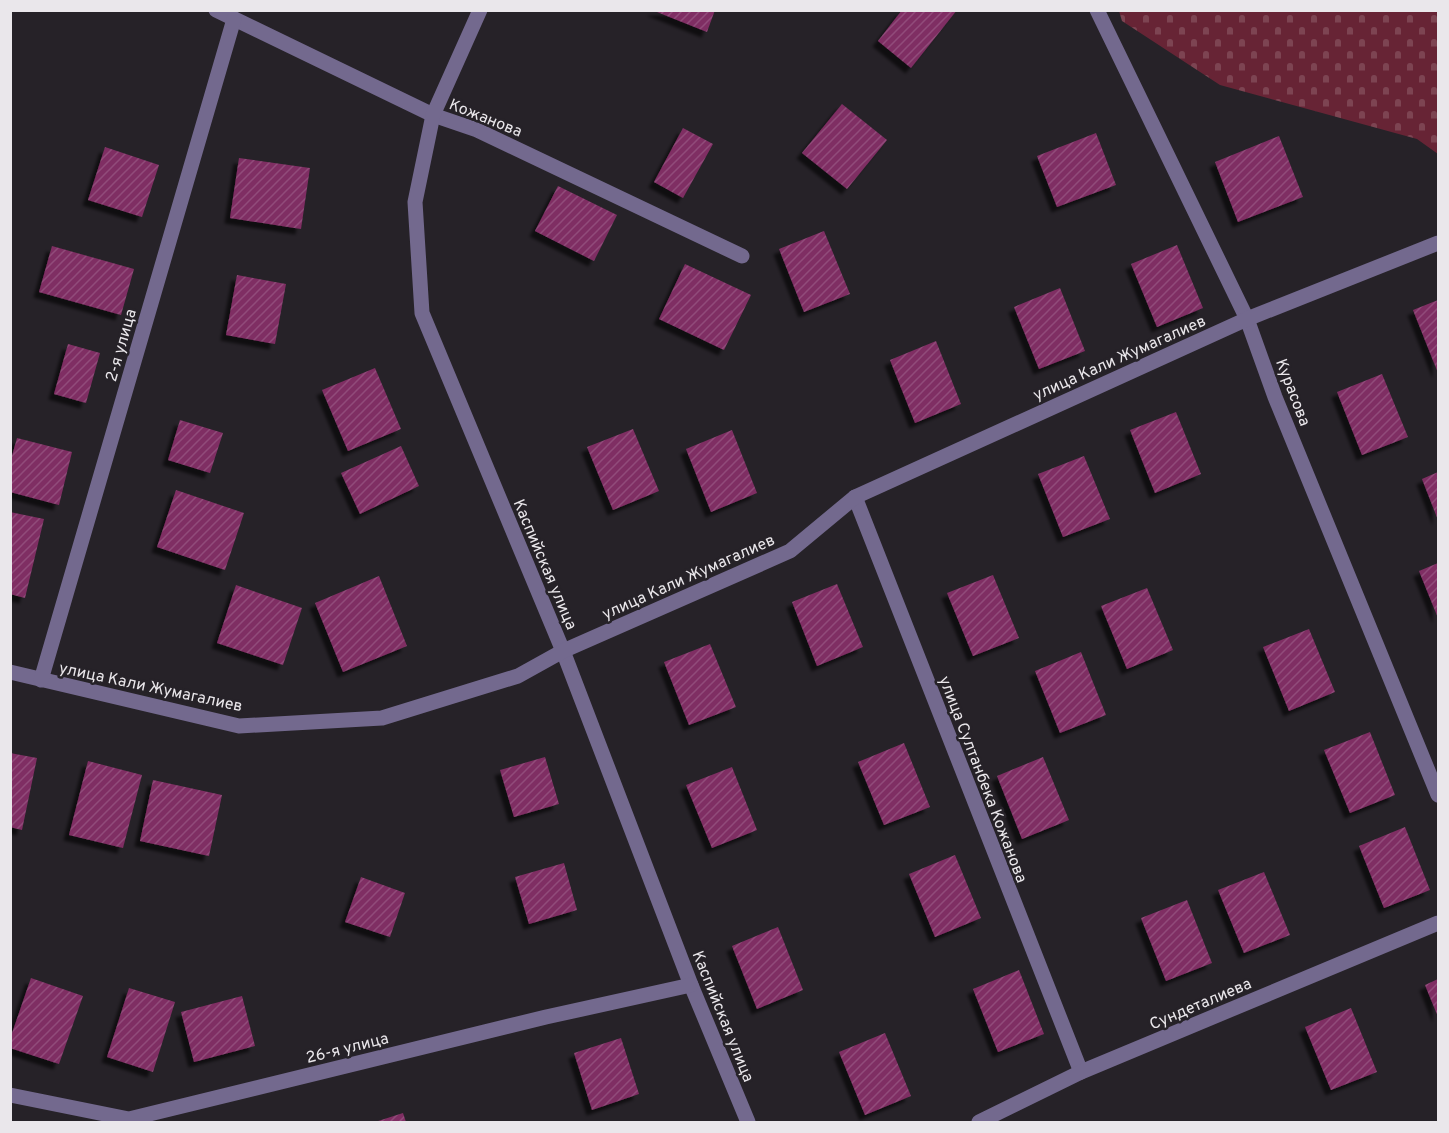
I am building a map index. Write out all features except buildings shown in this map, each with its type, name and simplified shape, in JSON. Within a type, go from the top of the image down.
[{"type":"street","name":"Кожанова","points":[[216,10],[433,116],[477,130],[742,256]]},
{"type":"street","name":"Каспийская улица","points":[[480,10],[433,116],[415,202],[422,313],[563,651],[691,986],[748,1122]]},
{"type":"street","name":"Курасова","points":[[1097,10],[1247,319],[1275,397],[1438,795]]},
{"type":"street","name":"2-я улица","points":[[41,681],[234,19]]},
{"type":"street","name":"улица Кали Жумагалиев","points":[[10,672],[239,726],[382,718],[518,675],[563,651],[790,551],[855,497],[1247,319],[1438,243]]},
{"type":"street","name":"улица Султанбека Кожанова","points":[[855,497],[1081,1072]]},
{"type":"street","name":"Сундеталиева","points":[[979,1122],[1081,1072],[1438,923]]},
{"type":"street","name":"26-я улица","points":[[10,1095],[129,1119],[546,1017],[691,986]]},
{"type":"green space","points":[[1119,11],[1438,11],[1438,154],[1417,139],[1220,85],[1122,21]]}]
